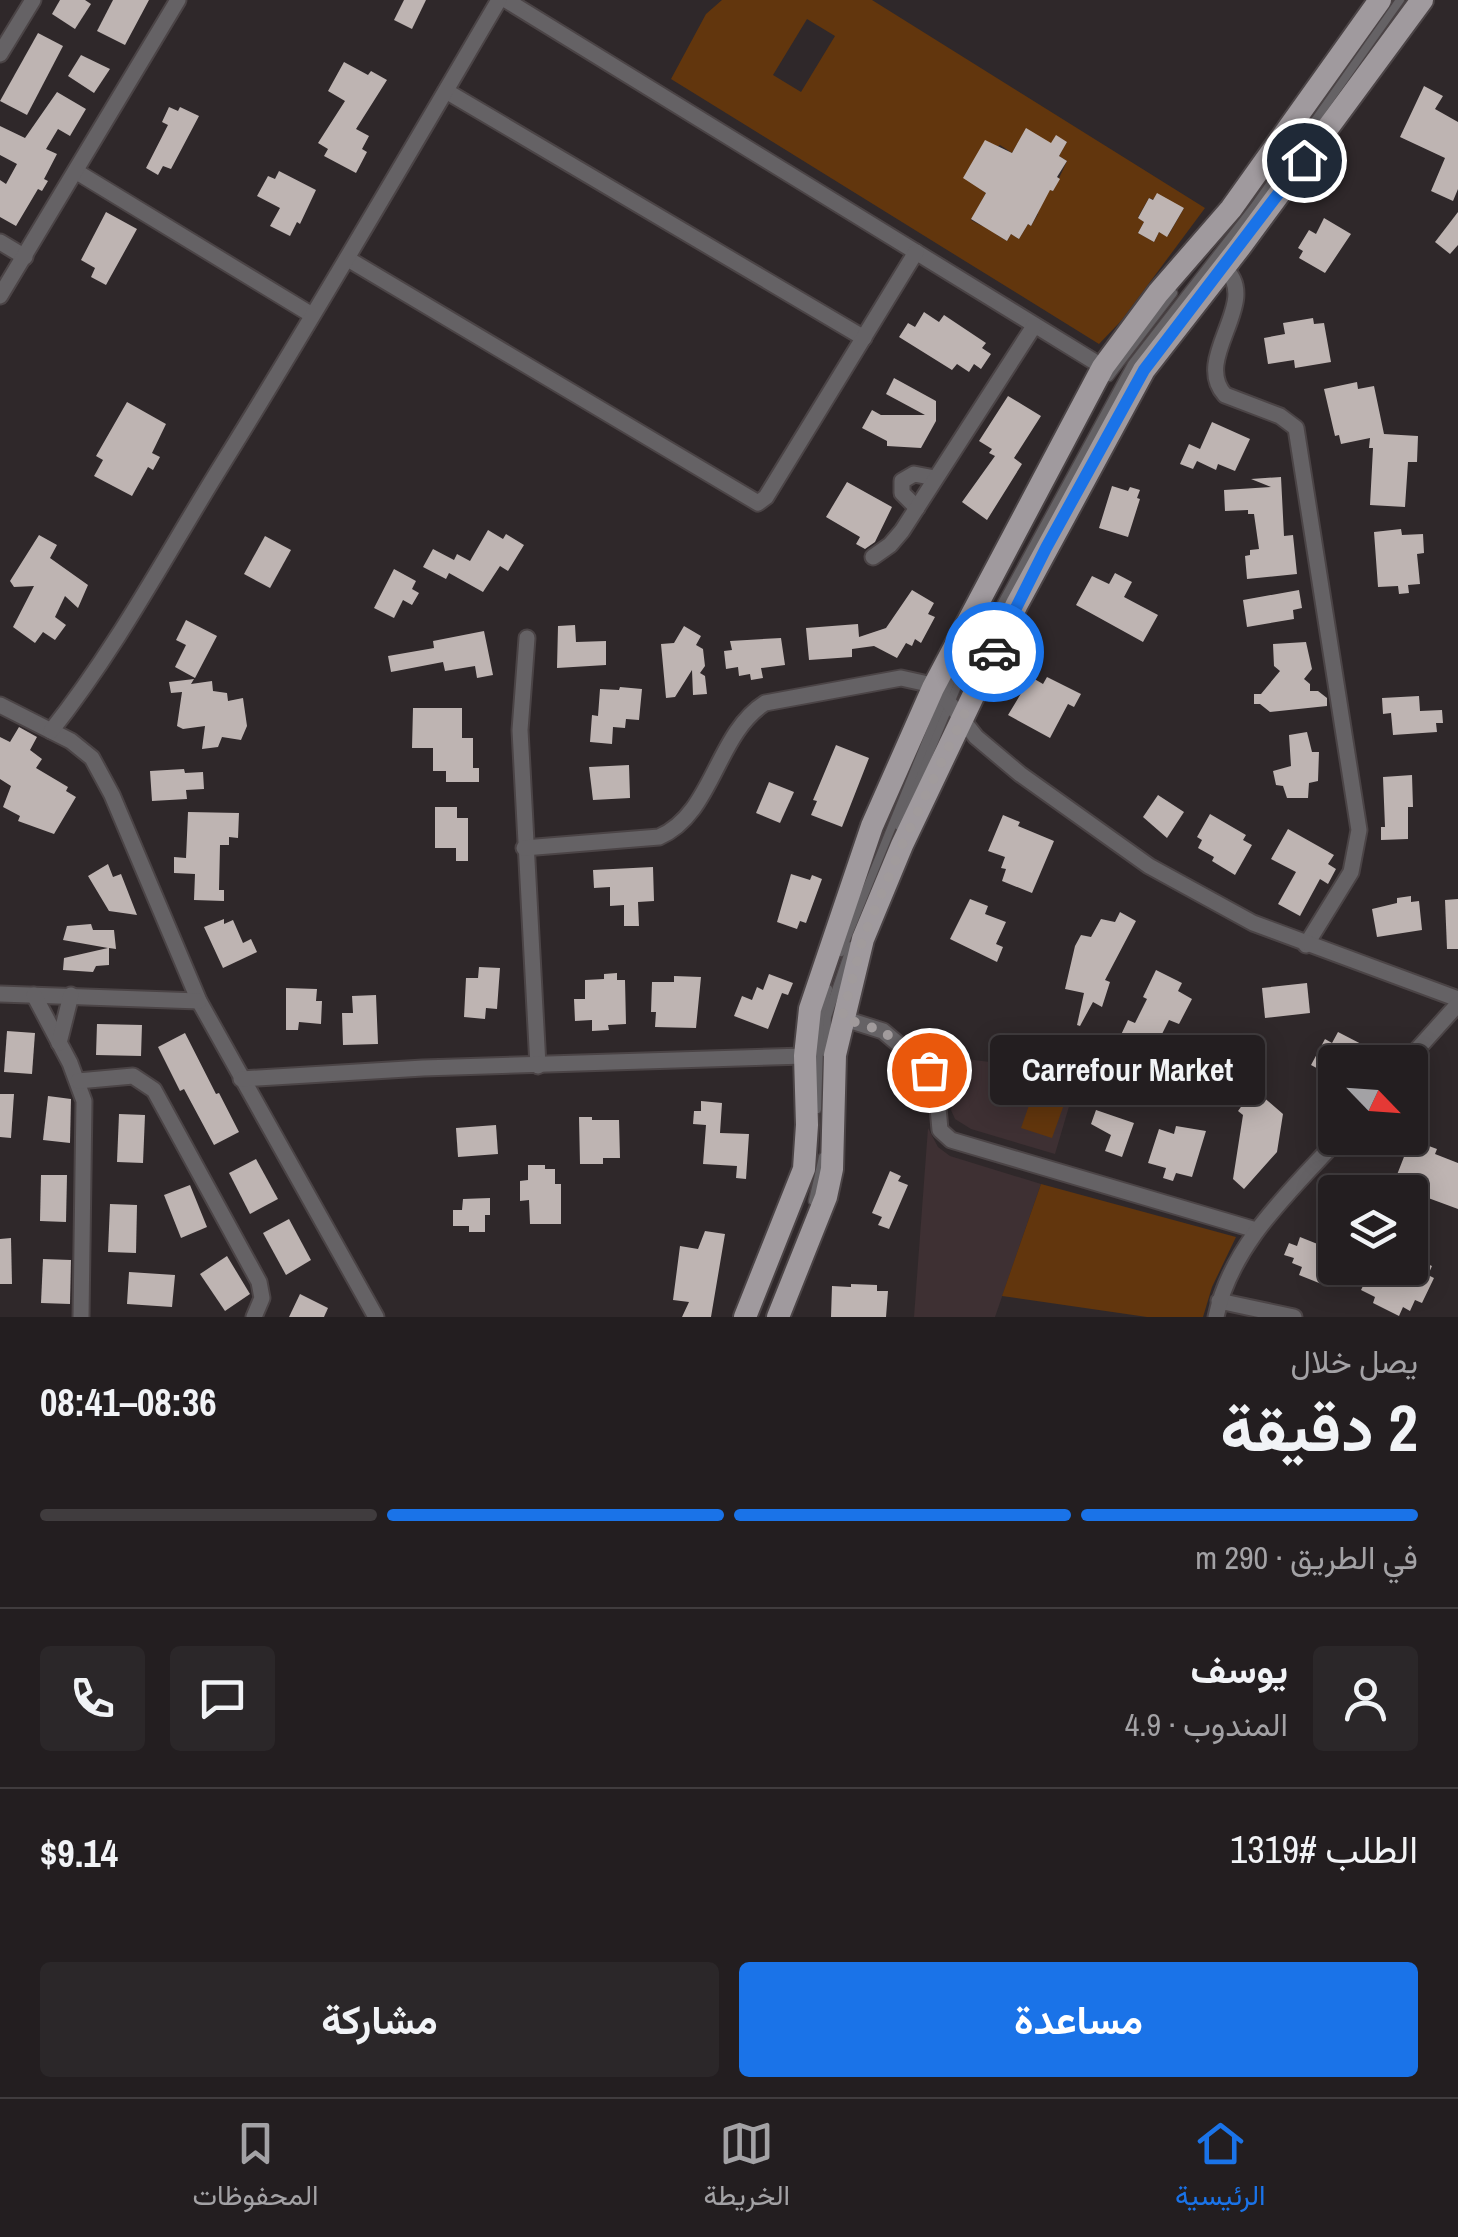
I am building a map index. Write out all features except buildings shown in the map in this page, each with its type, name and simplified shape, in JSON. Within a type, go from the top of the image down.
[{"type":"main road","points":[[778,1317],[826,1197],[832,1169],[835,1056],[863,938],[902,845],[947,703],[1103,367],[1158,293],[1249,184],[1380,0]]},
{"type":"main road","points":[[745,1317],[804,1169],[805,1056],[810,1009],[872,826],[947,703],[1017,604],[1144,370],[1422,0]]},
{"type":"street","points":[[0,54],[32,0]]},
{"type":"street","points":[[0,296],[178,0]]},
{"type":"street","points":[[51,731],[82,692],[134,610],[503,0],[1103,367]]},
{"type":"street","points":[[446,91],[864,338]]},
{"type":"street","points":[[77,172],[312,315]]},
{"type":"street","points":[[0,242],[25,257]]},
{"type":"street","points":[[348,259],[754,503],[766,497],[916,252]]},
{"type":"street","points":[[1224,268],[1234,278],[1237,291],[1216,366],[1217,385],[1225,396],[1280,416],[1296,428],[1359,830],[1351,872],[1306,945]]},
{"type":"street","points":[[873,557],[897,538],[1034,326]]},
{"type":"street","points":[[917,508],[902,493],[902,481],[914,474],[935,478]]},
{"type":"street","points":[[527,638],[520,694],[524,848],[538,1066]]},
{"type":"street","points":[[524,848],[659,837],[677,828],[748,716],[765,703],[901,678],[916,679],[947,703],[976,737],[1020,774],[1134,857],[1202,896],[1306,945],[1458,1001],[1420,1045]]},
{"type":"street","points":[[0,705],[87,752],[101,774],[199,1001],[376,1317]]},
{"type":"street","points":[[0,994],[199,1001]]},
{"type":"street","points":[[34,995],[78,1081],[85,1118],[80,1317]]},
{"type":"street","points":[[59,1043],[72,996]]},
{"type":"street","points":[[842,1018],[883,1031],[929,1070],[936,1086],[940,1130],[952,1140],[1256,1230]]},
{"type":"street","points":[[240,1079],[423,1068],[805,1056]]},
{"type":"street","points":[[78,1081],[133,1076],[154,1090],[259,1282],[262,1298],[254,1317]]},
{"type":"street","points":[[1294,1317],[1218,1309],[1235,1262],[1256,1230],[1324,1155]]},
{"type":"lane","points":[[757,1317],[816,1158],[820,1018],[834,968],[947,703],[1106,381],[1315,106],[1390,0]]},
{"type":"lane","points":[[766,1317],[814,1198],[823,1156],[827,1017],[844,964],[947,703],[1132,364],[1254,206],[1400,0]]},
{"type":"shaded area","points":[[722,0],[872,0],[1205,208],[1121,321],[1099,344],[671,79],[706,14]],"holes":[[[807,19],[835,36],[801,92],[773,75]],[[1026,129],[1044,155],[1056,136],[1067,142],[1059,156],[1067,161],[1053,191],[1040,184],[1026,206],[1038,214],[1019,239],[1011,234],[1007,241],[997,235],[990,213],[982,226],[971,220],[986,193],[973,184],[997,147],[1012,153]],[[1149,198],[1184,208],[1168,236],[1159,232],[1154,242],[1138,233],[1144,222],[1138,217]]]},
{"type":"shaded area","points":[[1088,1042],[1055,1154],[971,1129],[955,1119],[951,1110],[966,1059],[990,1062],[993,1051]]},
{"type":"shaded area","points":[[1046,1057],[1077,1068],[1052,1138],[1021,1128]]},
{"type":"shaded area","points":[[928,1128],[938,1147],[950,1156],[1041,1184],[995,1317],[914,1317]]},
{"type":"shaded area","points":[[1041,1184],[1236,1237],[1212,1287],[1203,1317],[1147,1317],[1002,1296]]},
{"type":"way so far","points":[[929,1070],[883,1031],[842,1018],[863,938],[902,845],[994,652]]},
{"type":"place","name":"Carrefour Market","points":[[929,1070]]},
{"type":"route","points":[[994,652],[1144,370],[1304,160]]}]
